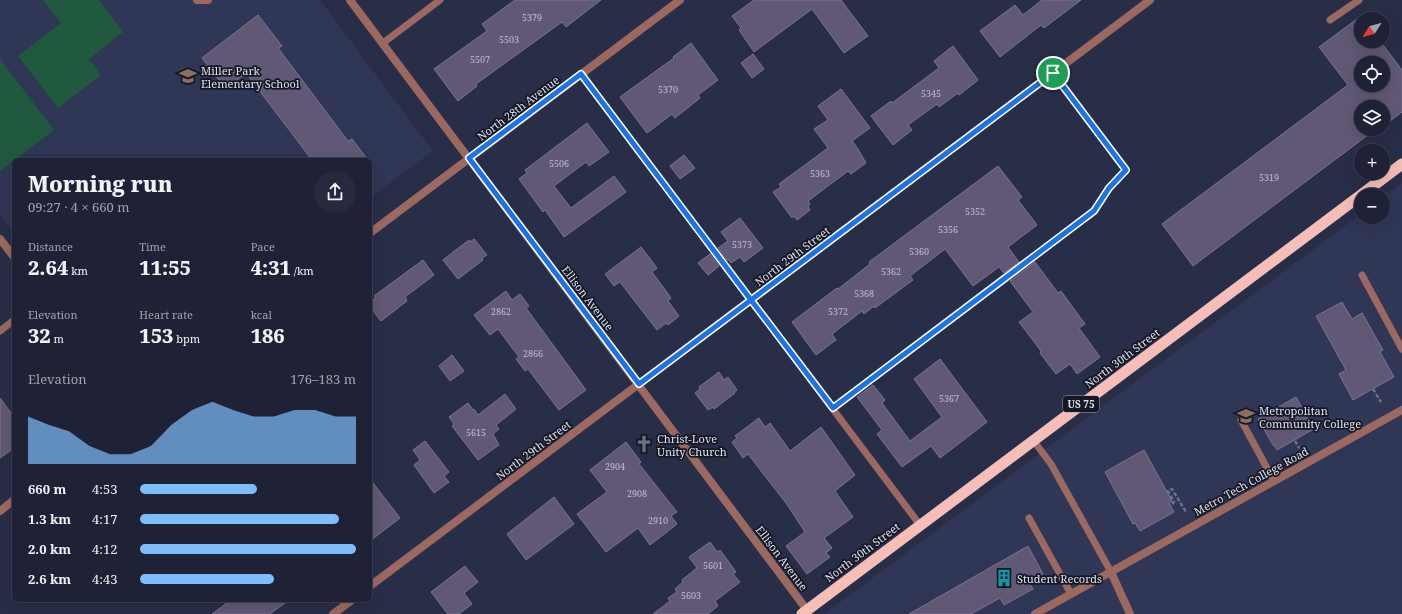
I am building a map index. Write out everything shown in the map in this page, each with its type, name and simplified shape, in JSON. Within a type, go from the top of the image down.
[{"type":"highway","name":"North 30th Street","points":[[1370,188],[1402,164]]},
{"type":"highway","name":"North 30th Street","points":[[804,612],[1354,200]]},
{"type":"street","points":[[197,0],[208,0]]},
{"type":"street","name":"Ellison Avenue","points":[[350,0],[639,384],[804,612]]},
{"type":"street","name":"North 28th Avenue","points":[[372,231],[680,0]]},
{"type":"street","name":"North 29th Street","points":[[372,584],[1150,0]]},
{"type":"street","points":[[0,239],[12,254]]},
{"type":"street","name":"Metro Tech College Road","points":[[1036,614],[1402,410]]},
{"type":"street","points":[[0,511],[12,502]]},
{"type":"street","points":[[1111,572],[1130,614]]},
{"type":"street","points":[[333,614],[349,602]]},
{"type":"lane","points":[[383,43],[440,0]]},
{"type":"lane","points":[[1330,20],[1359,0]]},
{"type":"lane","points":[[833,408],[1094,211],[1109,188],[1126,170],[1053,73]]},
{"type":"lane","points":[[581,74],[920,525]]},
{"type":"lane","points":[[1362,275],[1402,349]]},
{"type":"lane","points":[[0,331],[12,322]]},
{"type":"lane","points":[[1240,420],[1274,481]]},
{"type":"lane","points":[[1033,440],[1051,464],[1111,572]]},
{"type":"lane","points":[[1029,518],[1071,594]]},
{"type":"path","points":[[1374,389],[1381,402]]},
{"type":"path","points":[[1295,441],[1299,448]]},
{"type":"path","points":[[1172,504],[1174,502],[1168,491],[1172,489],[1186,512]]},
{"type":"shaded area","name":"Miller Park Elementary School","points":[[0,0],[320,0],[433,151],[372,197],[372,158],[12,158],[12,230],[0,214]]},
{"type":"shaded area","name":"Metropolitan Community College","points":[[1402,183],[1402,614],[824,614],[1354,219],[1354,224],[1390,224],[1390,192]]},
{"type":"green space","points":[[43,0],[99,0],[123,32],[89,59],[101,75],[58,108],[18,56],[61,23]]},
{"type":"green space","points":[[0,59],[54,130],[17,158],[12,158],[12,162],[0,171]]},
{"type":"building","points":[[515,0],[601,0],[566,27],[562,22],[476,84],[477,86],[458,101],[434,69],[487,31],[482,24]]},
{"type":"building","points":[[754,0],[841,0],[868,36],[844,53],[812,9],[754,52],[739,30],[741,28],[732,16]]},
{"type":"building","points":[[1042,0],[1081,0],[1044,28],[1041,25],[1000,57],[980,31],[1015,5],[1023,15]]},
{"type":"building","points":[[258,15],[282,46],[278,48],[348,141],[352,139],[366,158],[310,158],[246,73],[226,89],[202,58]]},
{"type":"building","points":[[1354,21],[1354,48],[1385,48],[1402,70],[1402,112],[1390,121],[1390,100],[1354,100],[1354,136],[1367,136],[1193,266],[1162,224],[1348,85],[1319,47]]},
{"type":"building","points":[[691,43],[718,80],[698,95],[700,98],[675,118],[672,114],[647,133],[620,97],[674,58],[673,57]]},
{"type":"building","points":[[953,46],[978,80],[959,95],[958,93],[939,107],[937,104],[908,125],[912,130],[893,145],[871,116],[891,101],[892,103],[939,68],[934,61]]},
{"type":"building","points":[[753,54],[764,69],[752,78],[741,63]]},
{"type":"building","points":[[841,89],[870,128],[852,141],[866,163],[851,174],[848,171],[808,201],[810,204],[808,206],[810,210],[797,220],[794,216],[792,218],[773,192],[781,187],[779,184],[828,148],[814,129],[828,120],[818,106]]},
{"type":"building","points":[[587,123],[609,152],[589,166],[586,162],[554,186],[571,208],[614,176],[626,192],[564,237],[545,210],[543,212],[519,179],[527,173],[525,170]]},
{"type":"building","points":[[684,155],[695,168],[680,179],[670,166]]},
{"type":"building","points":[[998,166],[1022,197],[1018,200],[1037,225],[1008,247],[1019,262],[1004,273],[999,267],[973,286],[945,249],[910,276],[913,280],[875,308],[874,306],[864,314],[862,311],[832,334],[836,340],[816,355],[792,322],[837,288],[838,289],[870,264],[869,262]]},
{"type":"building","points":[[740,218],[763,248],[744,262],[740,257],[731,263],[718,248],[728,241],[721,232]]},
{"type":"building","points":[[474,239],[487,255],[482,258],[483,260],[458,279],[443,260],[469,240],[470,242]]},
{"type":"building","points":[[641,247],[657,268],[652,272],[671,298],[668,301],[679,316],[668,325],[666,323],[657,330],[620,282],[614,286],[605,274]]},
{"type":"building","points":[[710,254],[719,266],[708,275],[698,263]]},
{"type":"building","points":[[423,260],[434,275],[405,297],[407,301],[381,321],[372,310],[372,301],[376,298],[374,296]]},
{"type":"building","points":[[1035,262],[1058,293],[1061,291],[1085,324],[1079,328],[1100,357],[1077,374],[1070,364],[1056,374],[1019,322],[1033,312],[1010,281]]},
{"type":"building","points":[[506,291],[512,300],[520,294],[529,306],[526,308],[586,390],[559,410],[528,369],[525,371],[516,359],[519,357],[498,329],[490,335],[474,315]]},
{"type":"building","points":[[1342,302],[1352,319],[1362,313],[1383,350],[1380,352],[1394,377],[1353,400],[1339,374],[1346,370],[1316,316]]},
{"type":"building","points":[[452,355],[464,371],[450,381],[439,366]]},
{"type":"building","points":[[940,359],[987,422],[940,458],[931,446],[902,467],[877,434],[882,430],[857,397],[873,385],[885,400],[882,403],[910,441],[942,417],[914,379]]},
{"type":"building","points":[[719,372],[724,380],[728,377],[737,390],[714,409],[713,407],[708,410],[695,393],[700,389],[699,387]]},
{"type":"building","points":[[505,394],[516,409],[496,425],[499,429],[493,434],[499,445],[478,460],[452,426],[454,424],[449,417],[468,403],[478,415]]},
{"type":"building","points":[[1296,397],[1311,424],[1309,424],[1312,430],[1277,450],[1258,419]]},
{"type":"building","points":[[0,398],[12,414],[12,449],[0,458]]},
{"type":"building","points":[[759,418],[765,427],[770,423],[790,451],[821,427],[855,475],[835,491],[853,517],[824,538],[832,548],[826,553],[830,557],[807,574],[786,546],[805,532],[786,503],[748,454],[743,458],[732,442],[737,438],[735,436]]},
{"type":"building","points":[[425,441],[449,472],[444,476],[449,482],[434,493],[414,465],[420,460],[413,450]]},
{"type":"building","points":[[626,442],[641,462],[639,464],[677,512],[671,516],[677,524],[650,545],[638,528],[606,552],[577,514],[607,492],[590,470]]},
{"type":"building","points":[[1144,450],[1172,501],[1169,503],[1174,512],[1140,531],[1135,523],[1133,524],[1105,472]]},
{"type":"building","points":[[372,482],[400,518],[372,539]]},
{"type":"building","points":[[554,497],[574,524],[526,560],[507,534]]},
{"type":"building","points":[[710,542],[717,552],[720,550],[736,572],[733,574],[740,582],[715,601],[718,606],[708,614],[653,614],[670,601],[668,598],[677,592],[675,589],[683,582],[682,580],[697,568],[689,557]]},
{"type":"building","name":"Student Records","points":[[1028,546],[1043,574],[1029,582],[1033,589],[1004,605],[1000,598],[971,614],[909,614]]},
{"type":"building","points":[[465,566],[478,582],[464,593],[472,604],[459,614],[448,614],[431,592]]},
{"type":"building","points":[[228,602],[286,602],[270,614],[212,614]]},
{"type":"place","name":"Miller Park Elementary School","points":[[188,76]]},
{"type":"place","name":"Metropolitan Community College","points":[[1246,416]]},
{"type":"place","name":"Christ-Love Unity Church","points":[[644,444]]},
{"type":"place","name":"Student Records","points":[[1004,578]]},
{"type":"route","points":[[1053,73],[751,300],[581,74],[469,158],[639,384],[751,300],[833,408],[1094,211],[1109,188],[1126,170],[1053,73]]}]
